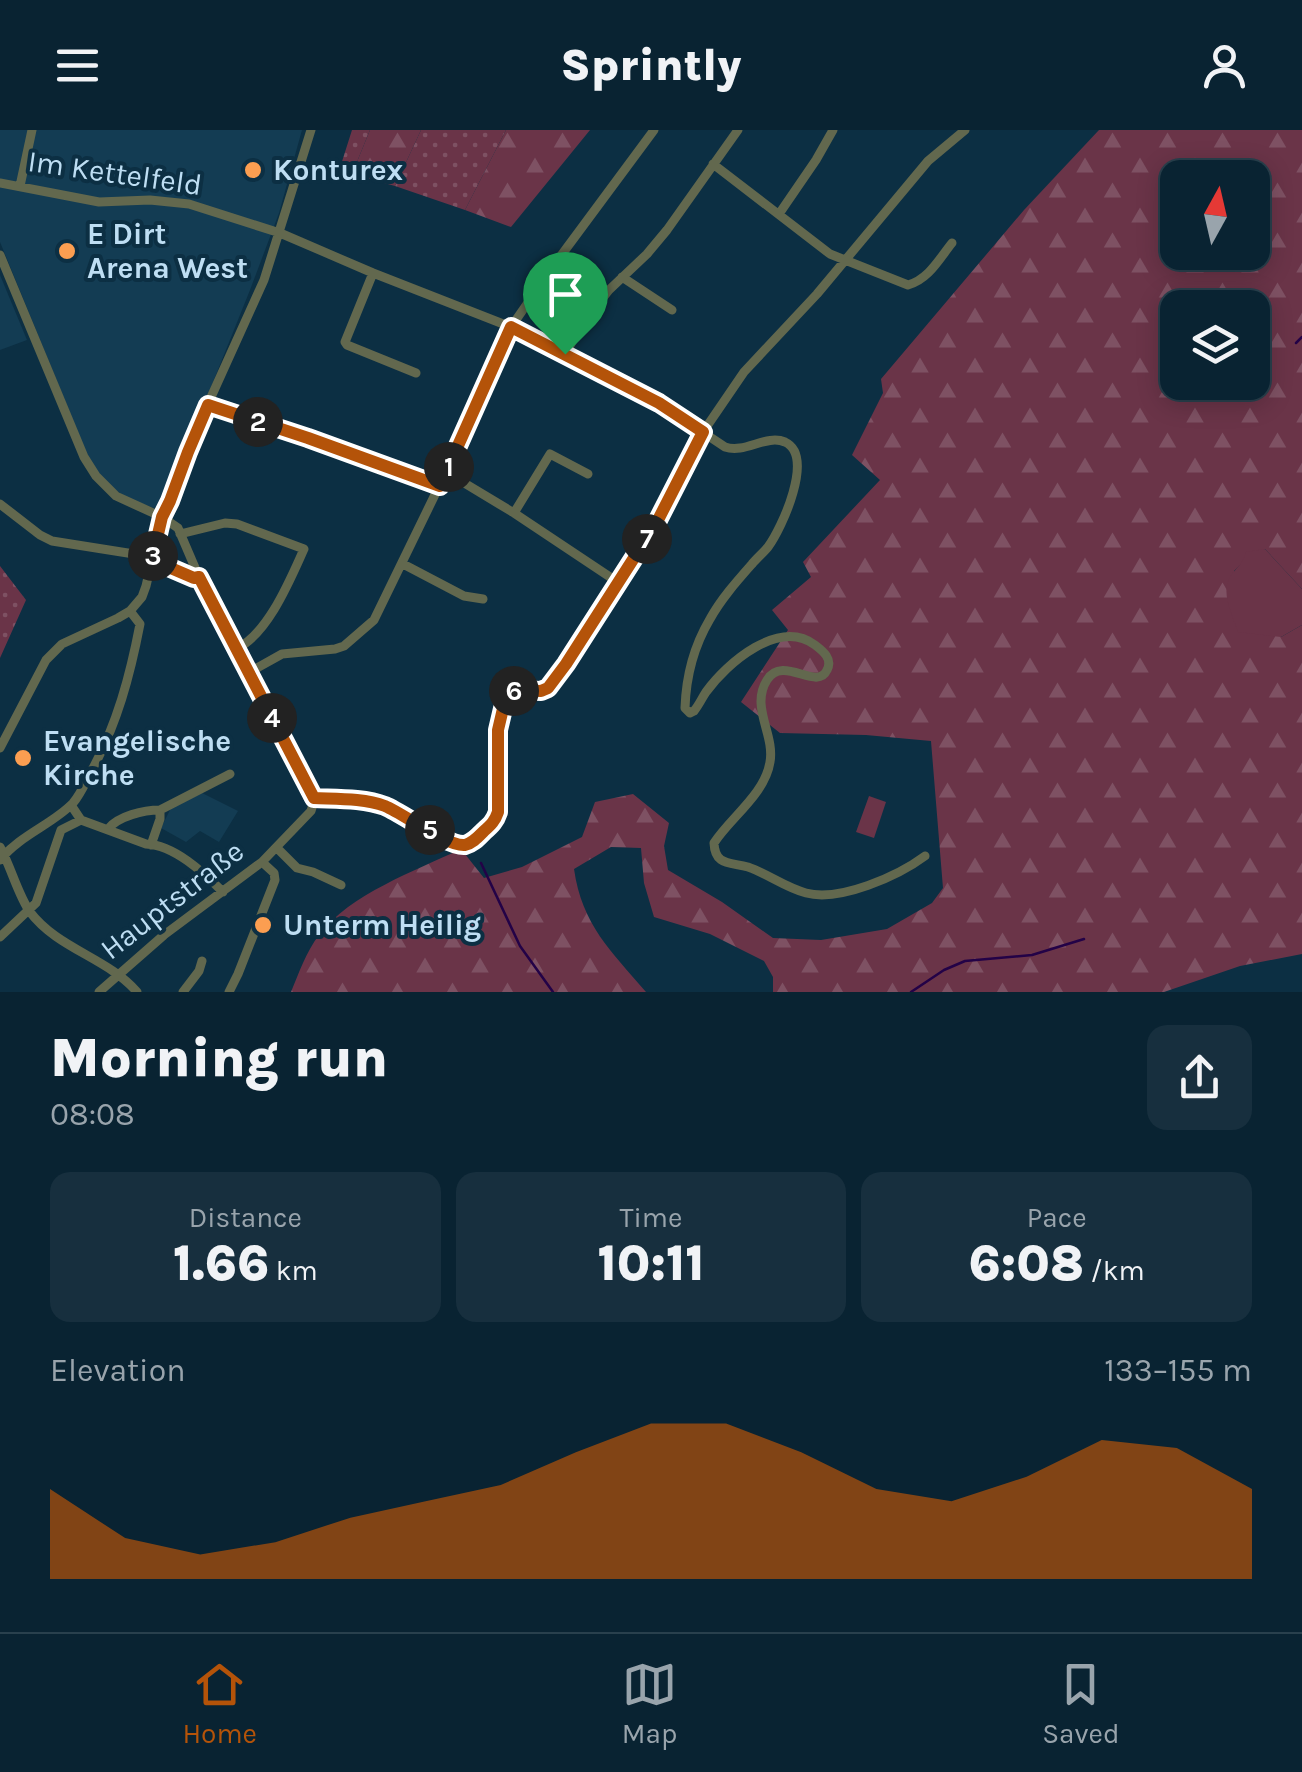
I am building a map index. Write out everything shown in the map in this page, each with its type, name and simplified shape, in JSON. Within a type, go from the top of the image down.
[{"type":"street","points":[[20,186],[32,130]]},
{"type":"street","points":[[0,748],[53,652],[130,611],[142,597],[162,517],[258,294],[310,130]]},
{"type":"street","points":[[248,673],[282,654],[344,646],[374,620],[440,486],[511,327],[654,130]]},
{"type":"street","points":[[565,354],[583,323],[667,230],[738,130]]},
{"type":"street","points":[[779,214],[833,130]]},
{"type":"street","points":[[0,255],[84,457],[116,496],[174,523],[314,798],[386,806],[455,844],[471,843],[493,824],[498,812],[498,730],[500,711],[510,693],[548,688],[657,522],[703,432],[744,372],[817,294],[928,161],[965,130]]},
{"type":"street","points":[[713,164],[830,254],[908,285],[926,276],[952,243]]},
{"type":"street","name":"Im Kettelfeld","points":[[0,183],[99,202],[150,200],[189,204],[280,233],[511,327],[659,403],[725,447],[735,450],[778,440],[788,443],[798,462],[792,498],[768,547],[722,600],[702,635],[690,668],[685,708],[694,711],[718,679],[747,653],[775,638],[790,635],[811,642],[826,655],[827,672],[814,677],[784,670],[768,677],[760,702],[772,746],[768,774],[722,830],[714,843],[715,855],[719,860],[816,895],[866,886],[900,873],[925,856]]},
{"type":"street","points":[[373,273],[346,345],[416,373]]},
{"type":"street","points":[[622,277],[672,310]]},
{"type":"street","points":[[208,405],[440,486]]},
{"type":"street","points":[[514,513],[550,454],[588,474]]},
{"type":"street","points":[[446,472],[619,583]]},
{"type":"street","points":[[0,504],[52,541],[153,559],[199,577]]},
{"type":"street","points":[[180,534],[225,523],[237,524],[304,549],[278,602],[252,639],[236,650]]},
{"type":"street","points":[[403,564],[464,596],[482,599]]},
{"type":"street","points":[[130,611],[140,624],[128,682],[96,763],[72,805],[1,854],[29,910],[48,930],[119,973],[138,992]]},
{"type":"street","points":[[108,829],[112,823],[128,817],[160,810],[230,774]]},
{"type":"street","name":"Hauptstraße","points":[[99,992],[164,936],[262,862],[311,811],[314,798]]},
{"type":"street","points":[[72,805],[81,820],[175,852],[223,892]]},
{"type":"street","points":[[151,845],[160,810]]},
{"type":"street","points":[[0,937],[36,903],[60,830],[81,820]]},
{"type":"street","name":"Hauptstraße","points":[[276,848],[297,868],[341,885]]},
{"type":"street","points":[[228,992],[274,880],[274,873],[262,862]]},
{"type":"street","points":[[184,992],[202,961]]},
{"type":"shaded area","points":[[0,130],[302,130],[279,213],[164,504],[154,508],[129,499],[100,475],[88,457],[0,242]]},
{"type":"shaded area","points":[[0,275],[27,340],[0,350]]},
{"type":"shaded area","points":[[202,793],[238,811],[219,842],[200,831],[186,842],[161,828],[171,808]]},
{"type":"green space","points":[[352,130],[370,130],[352,174],[339,171]]},
{"type":"green space","points":[[370,130],[421,130],[395,186],[352,174]]},
{"type":"green space","points":[[421,130],[506,130],[465,210],[395,186]]},
{"type":"green space","points":[[506,130],[590,130],[511,227],[465,210]]},
{"type":"green space","points":[[1099,130],[1302,130],[1302,589],[1265,549],[1234,571],[1281,637],[1302,625],[1302,954],[1240,966],[1164,992],[773,992],[773,977],[764,961],[710,934],[654,917],[644,883],[641,848],[611,847],[574,869],[578,889],[600,936],[646,992],[291,992],[319,935],[332,920],[365,896],[461,849],[484,878],[522,867],[582,837],[595,802],[633,794],[669,823],[664,846],[668,870],[773,938],[821,940],[887,929],[932,903],[943,888],[931,741],[780,733],[741,702],[788,630],[772,610],[811,577],[803,562],[880,480],[852,455],[883,393],[881,379],[1024,210]]},
{"type":"green space","points":[[1265,549],[1302,589],[1302,625],[1281,637],[1238,632],[1228,602],[1228,580],[1246,552]]},
{"type":"green space","points":[[0,566],[26,600],[0,658]]},
{"type":"green space","points":[[869,796],[886,802],[874,838],[856,832]]},
{"type":"waterway","points":[[1296,343],[1302,337]]},
{"type":"waterway","points":[[481,863],[520,946],[553,992]]},
{"type":"waterway","points":[[911,992],[965,961],[1032,955],[1084,939]]},
{"type":"place","name":"Konturex","points":[[253,170]]},
{"type":"place","name":"E Dirt Arena West","points":[[67,251]]},
{"type":"place","name":"Evangelische Kirche","points":[[23,758]]},
{"type":"place","name":"Unterm Heilig","points":[[263,925]]},
{"type":"route","points":[[511,327],[565,354],[659,403],[703,432],[657,522],[566,664],[548,688],[517,690],[505,700],[498,730],[496,819],[477,839],[461,845],[386,806],[314,798],[199,577],[152,560],[162,517],[208,405],[440,486],[511,327]]}]
